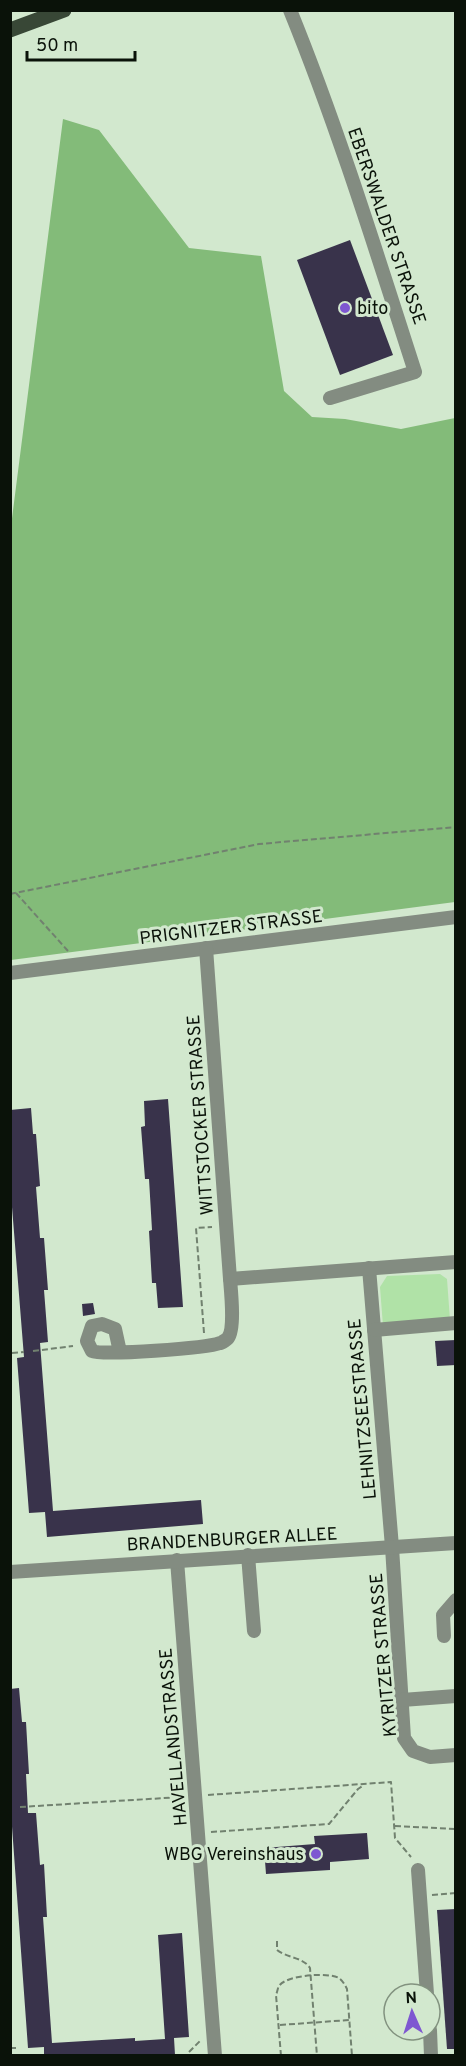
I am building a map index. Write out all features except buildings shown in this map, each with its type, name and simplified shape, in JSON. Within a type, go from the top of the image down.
[{"type":"main road","points":[[10,30],[64,10]]},
{"type":"street","name":"EBERSWALDER STRASSE","points":[[290,10],[343,155],[415,372],[330,398]]},
{"type":"street","name":"PRIGNITZER STRASSE","points":[[10,974],[456,917]]},
{"type":"street","name":"WITTSTOCKER STRASSE","points":[[204,1346],[221,1343],[228,1339],[230,1334],[230,1279],[206,948]]},
{"type":"street","points":[[230,1279],[456,1262]]},
{"type":"street","name":"LEHNITZSEESTRASSE","points":[[369,1268],[392,1547]]},
{"type":"street","points":[[120,1352],[117,1332],[107,1324],[99,1323],[92,1326],[87,1337],[88,1344],[92,1351],[97,1353],[120,1352],[204,1346]]},
{"type":"street","points":[[374,1330],[456,1323]]},
{"type":"street","name":"BRANDENBURGER ALLEE","points":[[10,1572],[456,1543]]},
{"type":"street","name":"KYRITZER STRASSE","points":[[392,1547],[404,1738],[413,1751],[430,1757],[456,1755]]},
{"type":"street","points":[[248,1556],[254,1631]]},
{"type":"street","name":"HAVELLANDSTRASSE","points":[[177,1560],[215,2055]]},
{"type":"street","points":[[444,1636],[443,1615],[456,1600]]},
{"type":"street","points":[[402,1700],[456,1696]]},
{"type":"street","points":[[418,1870],[426,1982]]},
{"type":"path","points":[[10,894],[260,844],[456,827]]},
{"type":"path","points":[[16,893],[80,965]]},
{"type":"path","points":[[196,1228],[204,1346]]},
{"type":"path","points":[[10,1339],[11,1353],[24,1352]]},
{"type":"path","points":[[33,1351],[88,1344]]},
{"type":"path","points":[[391,1782],[395,1838],[418,1870]]},
{"type":"path","points":[[199,1833],[329,1824],[358,1789],[365,1785]]},
{"type":"path","points":[[394,1826],[456,1829]]},
{"type":"path","points":[[420,1896],[456,1893]]},
{"type":"path","points":[[277,1941],[277,1950],[306,1962],[310,1968],[317,2055]]},
{"type":"path","points":[[281,2055],[276,1995],[278,1986],[285,1980],[330,1975],[338,1977],[345,1983],[347,1989],[352,2055]]},
{"type":"path","points":[[279,2025],[349,2020]]},
{"type":"path","points":[[10,2048],[19,2048]]},
{"type":"green space","points":[[63,119],[99,130],[189,248],[261,256],[284,391],[312,417],[345,419],[401,429],[455,418],[455,902],[11,960],[10,534]]},
{"type":"green space","points":[[440,1274],[447,1279],[450,1320],[383,1326],[380,1287],[387,1276]]},
{"type":"place","name":"bito","points":[[345,308]]},
{"type":"place","name":"WBG Vereinshaus","points":[[316,1854]]}]
